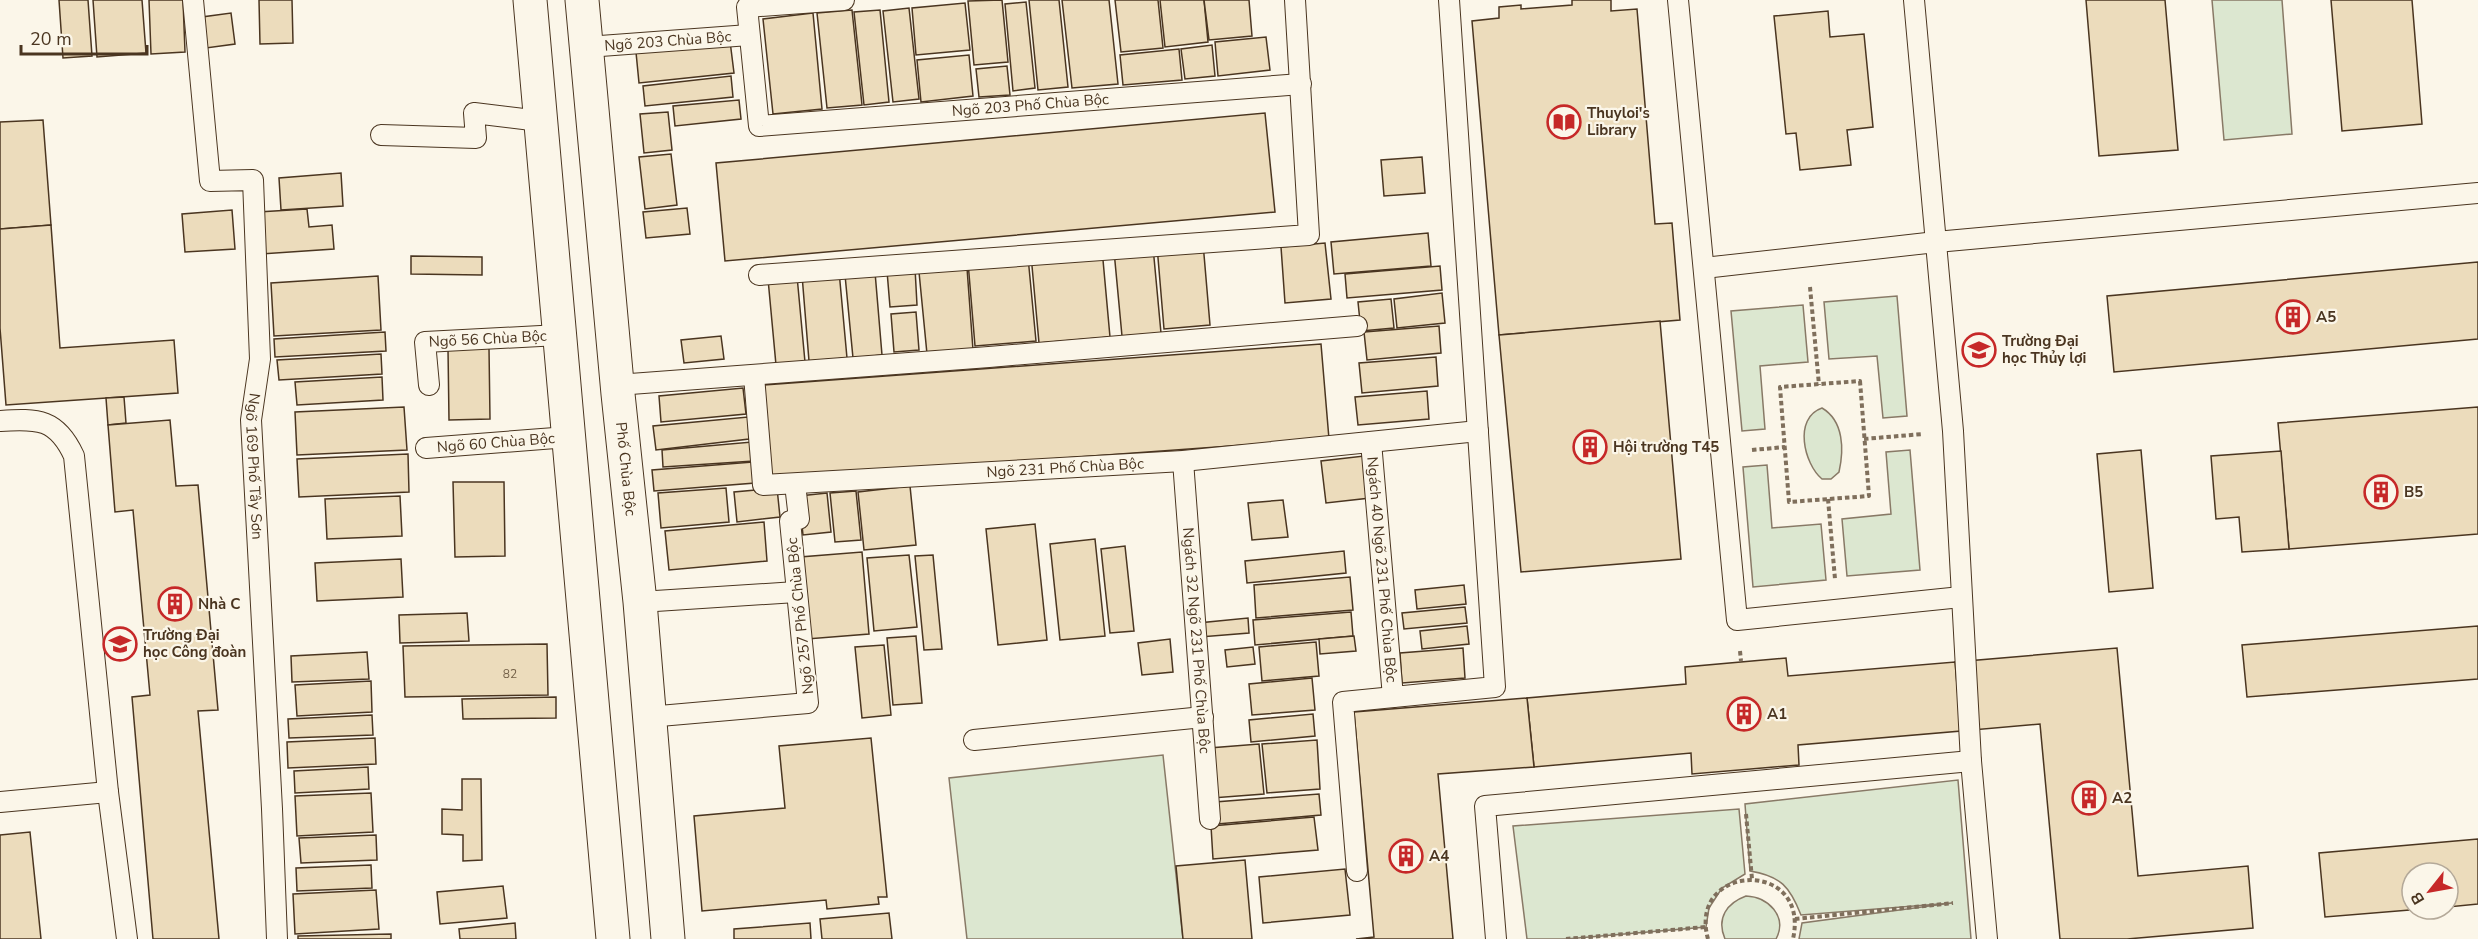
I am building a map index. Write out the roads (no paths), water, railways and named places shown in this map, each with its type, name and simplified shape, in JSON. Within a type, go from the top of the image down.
[{"type":"main road","points":[[530,0],[613,939]]},
{"type":"main road","name":"Phố Chùa Bộc","points":[[582,0],[617,385],[640,602],[668,939]]},
{"type":"lane","name":"Ngõ 169 Phố Tây Sơn","points":[[193,0],[210,181],[253,180],[260,359],[252,420],[277,939]]},
{"type":"lane","points":[[748,35],[747,7],[844,0]]},
{"type":"lane","points":[[759,275],[1309,235],[1295,0]]},
{"type":"lane","points":[[1357,871],[1343,702],[1495,687],[1449,0]]},
{"type":"lane","points":[[1678,0],[1737,620],[1961,597]]},
{"type":"lane","points":[[1914,0],[1953,431],[1971,761],[1988,939]]},
{"type":"lane","name":"Ngõ 203 Chùa Bộc","points":[[587,47],[748,35]]},
{"type":"lane","name":"Ngõ 203 Phố Chùa Bộc","points":[[748,35],[759,126],[1301,84]]},
{"type":"lane","points":[[381,135],[476,138],[474,113],[540,122]]},
{"type":"lane","points":[[1704,267],[1936,242],[2478,193]]},
{"type":"lane","points":[[617,385],[754,376],[1357,326]]},
{"type":"lane","name":"Ngõ 56 Chùa Bộc","points":[[429,385],[425,342],[559,335]]},
{"type":"lane","name":"Ngõ 231 Phố Chùa Bộc","points":[[754,376],[763,485],[1183,461],[1478,431]]},
{"type":"lane","points":[[0,421],[25,419],[46,423],[65,436],[74,456],[108,792],[127,939]]},
{"type":"lane","name":"Ngõ 60 Chùa Bộc","points":[[426,448],[568,437]]},
{"type":"lane","name":"Ngách 40 Ngõ 231 Phố Chùa Bộc","points":[[1371,441],[1393,697]]},
{"type":"lane","name":"Ngách 32 Ngõ 231 Phố Chùa Bộc","points":[[1183,461],[1210,819]]},
{"type":"lane","name":"Ngõ 257 Phố Chùa Bộc","points":[[648,717],[808,703],[790,521],[799,519],[795,483]]},
{"type":"lane","points":[[640,602],[796,591]]},
{"type":"lane","points":[[974,740],[1203,717]]},
{"type":"lane","points":[[1496,939],[1485,806],[1971,761]]},
{"type":"lane","points":[[0,802],[108,792]]},
{"type":"place","name":"Thuyloi's Library","points":[[1564,122]]},
{"type":"place","name":"A5","points":[[2293,317]]},
{"type":"place","name":"Trường Đại học Thủy lợi","points":[[1979,350]]},
{"type":"place","name":"Hội trường T45","points":[[1590,447]]},
{"type":"place","name":"B5","points":[[2381,492]]},
{"type":"place","name":"Nhà C","points":[[175,604]]},
{"type":"place","name":"Trường Đại học Công đoàn","points":[[120,644]]},
{"type":"place","name":"A1","points":[[1744,714]]},
{"type":"place","name":"A2","points":[[2089,798]]},
{"type":"place","name":"A4","points":[[1406,856]]}]
